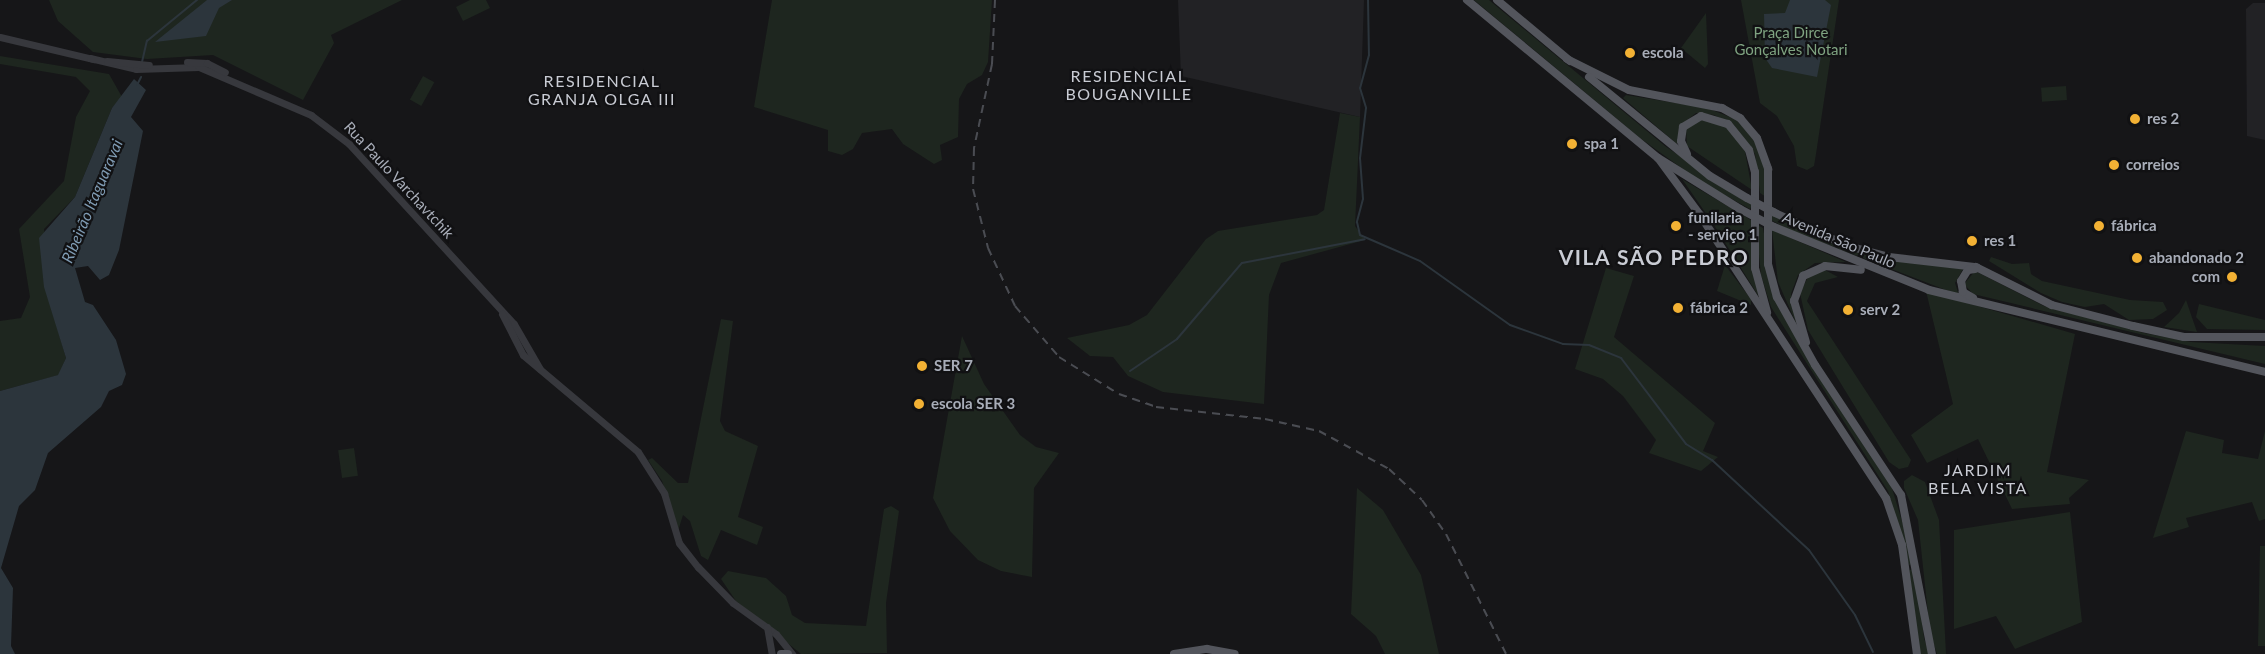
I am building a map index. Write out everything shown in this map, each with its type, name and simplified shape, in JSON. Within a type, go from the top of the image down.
[{"type":"main road","name":"Avenida São Paulo","points":[[1467,0],[1658,158],[1740,209],[1774,227],[1881,274],[1995,306],[2265,372]]},
{"type":"main road","name":"Avenida São Paulo","points":[[1497,0],[1702,169],[1770,213],[1868,252],[1990,272],[2052,305],[2167,334],[2199,339],[2265,337]]},
{"type":"main road","points":[[1568,59],[1616,86],[1712,105],[1740,118],[1757,138],[1767,161],[1770,213],[1768,264],[1777,297],[1815,365],[1901,495],[1932,654]]},
{"type":"main road","points":[[1702,169],[1682,146],[1681,134],[1692,119],[1709,116],[1737,132],[1753,158],[1755,268],[1774,329]]},
{"type":"main road","points":[[1658,158],[1886,498],[1902,545],[1917,654]]},
{"type":"main road","points":[[1815,365],[1794,301],[1803,276],[1832,266],[1881,274]]},
{"type":"main road","points":[[1990,272],[1968,270],[1960,286],[1967,296],[1995,306]]},
{"type":"main road","points":[[2219,362],[2265,367]]},
{"type":"main road","points":[[1174,654],[1207,650],[1235,654]]},
{"type":"main road","points":[[781,654],[790,654]]},
{"type":"street","name":"Rua Paulo Varchavtchik","points":[[0,37],[136,69],[199,67],[262,91]]},
{"type":"street","name":"Rua Paulo Varchavtchik","points":[[90,58],[145,65],[202,62],[311,115],[349,144],[500,309],[524,336],[540,369]]},
{"type":"street","points":[[202,66],[220,69]]},
{"type":"street","name":"Rua Paulo Varchavtchik","points":[[500,309],[519,350],[638,452],[664,493],[679,543],[733,603],[767,627],[790,654]]},
{"type":"street","points":[[767,627],[771,653]]},
{"type":"shaded area","points":[[1178,0],[1364,0],[1360,117],[1181,76]]},
{"type":"shaded area","points":[[2253,3],[2265,3],[2265,140],[2247,136],[2246,9]]},
{"type":"green space","points":[[49,0],[402,0],[331,35],[334,43],[303,100],[213,55],[147,59],[93,52],[58,21]]},
{"type":"green space","points":[[470,0],[486,0],[490,8],[463,21],[456,7]]},
{"type":"green space","points":[[772,0],[992,0],[988,62],[982,75],[967,84],[959,99],[958,137],[940,145],[942,160],[934,164],[903,144],[892,129],[862,133],[853,149],[842,155],[828,151],[828,130],[754,107]]},
{"type":"green space","points":[[1474,0],[1489,0],[1665,146],[1752,205],[1750,209],[1701,182],[1640,138]]},
{"type":"green space","name":"Praça Dirce Gonçalves Notari","points":[[1741,0],[1839,0],[1814,166],[1807,170],[1797,166],[1794,146],[1777,116],[1760,103]]},
{"type":"green space","points":[[1706,13],[1708,64],[1705,68],[1681,48]]},
{"type":"green space","points":[[0,56],[109,74],[122,97],[112,108],[75,197],[44,229],[51,306],[66,358],[59,375],[0,391],[0,321],[21,318],[30,297],[19,229],[64,181],[76,117],[90,91],[76,77],[0,64]]},
{"type":"green space","points":[[423,76],[434,82],[421,106],[410,100]]},
{"type":"green space","points":[[2066,86],[2067,100],[2042,102],[2041,88]]},
{"type":"green space","points":[[1626,95],[1707,108],[1735,119],[1753,137],[1765,167],[1766,197],[1760,193],[1755,154],[1734,125],[1714,115],[1696,113],[1681,125],[1677,144],[1623,98]]},
{"type":"green space","points":[[1340,113],[1360,117],[1355,226],[1365,240],[1281,263],[1269,295],[1264,404],[1163,392],[1128,376],[1113,357],[1090,356],[1067,338],[1129,325],[1147,315],[1206,239],[1218,231],[1317,215],[1324,210]]},
{"type":"green space","points":[[1704,118],[1727,127],[1744,146],[1752,190],[1687,146],[1686,129]]},
{"type":"green space","points":[[1682,179],[1751,220],[1761,300],[1714,225]]},
{"type":"green space","points":[[1769,213],[1857,253],[1963,269],[1955,283],[1959,295],[1790,230],[1769,219]]},
{"type":"green space","points":[[1756,224],[1763,228],[1776,302],[1891,485],[1915,564],[1909,565],[1888,491],[1771,307],[1761,275]]},
{"type":"green space","points":[[1772,230],[1846,262],[1815,263],[1798,275],[1791,294],[1800,332],[1778,282]]},
{"type":"green space","points":[[1991,257],[2012,264],[2029,263],[2031,274],[2042,281],[2130,300],[2163,302],[2167,310],[2153,319],[2129,320],[2104,304],[2085,307],[2062,302],[2041,293],[1989,261]]},
{"type":"green space","points":[[1725,265],[1751,299],[1751,305],[1717,291]]},
{"type":"green space","points":[[1606,268],[1634,276],[1614,337],[1715,423],[1703,451],[1718,457],[1701,471],[1649,453],[1656,440],[1623,396],[1603,379],[1575,369]]},
{"type":"green space","points":[[1825,270],[1838,277],[1815,283],[1807,301],[1911,460],[1908,467],[1899,469],[1889,462],[1808,330],[1800,293],[1808,277]]},
{"type":"green space","points":[[1975,271],[2044,306],[2144,333],[2191,342],[2265,346],[2265,364],[1973,294],[1964,284]]},
{"type":"green space","points":[[1926,291],[2075,334],[2047,472],[2089,480],[2069,498],[2070,504],[2012,509],[1978,439],[1927,463],[1911,435],[1953,404]]},
{"type":"green space","points":[[2186,300],[2197,332],[2164,327],[2179,313]]},
{"type":"green space","points":[[2199,304],[2265,320],[2265,330],[2207,329],[2196,317]]},
{"type":"green space","points":[[721,319],[733,321],[720,421],[725,431],[758,446],[738,517],[763,527],[757,545],[721,530],[708,560],[701,556],[690,521],[683,515],[678,531],[662,481],[648,460],[652,458],[678,483],[688,483]]},
{"type":"green space","points":[[962,336],[984,384],[1020,435],[1036,447],[1059,453],[1034,488],[1032,577],[1001,571],[978,560],[950,531],[933,498]]},
{"type":"green space","points":[[2186,431],[2224,440],[2222,453],[2258,459],[2265,431],[2265,519],[2259,521],[2252,502],[2186,518],[2189,527],[2153,538]]},
{"type":"green space","points":[[354,448],[358,476],[342,478],[338,450]]},
{"type":"green space","points":[[1912,475],[1925,482],[1939,520],[1946,654],[1937,654],[1930,632],[1918,520],[1904,488],[1904,481]]},
{"type":"green space","points":[[1357,488],[1383,510],[1421,575],[1439,654],[1385,654],[1376,636],[1351,614]]},
{"type":"green space","points":[[891,506],[899,511],[886,603],[887,653],[801,654],[736,601],[721,579],[728,571],[766,578],[786,596],[792,615],[805,623],[866,626],[884,509]]},
{"type":"green space","points":[[2070,512],[2082,622],[2015,649],[1996,616],[1954,629],[1954,530]]},
{"type":"green space","points":[[2260,546],[2265,546],[2265,646],[2258,646]]},
{"type":"green space","points":[[1916,569],[1924,638],[1929,654],[1920,654],[1909,570]]},
{"type":"water","points":[[207,0],[232,0],[219,8],[206,36],[155,42]]},
{"type":"water","points":[[1790,0],[1825,0],[1831,5],[1817,77],[1772,68],[1765,58],[1764,14],[1785,13]]},
{"type":"water","points":[[134,79],[146,90],[131,117],[143,131],[119,250],[109,275],[100,280],[88,266],[75,268],[85,302],[93,305],[116,340],[126,374],[122,385],[109,391],[101,407],[48,453],[35,490],[19,506],[1,568],[13,588],[11,646],[15,654],[0,654],[0,391],[58,375],[66,358],[44,287],[39,238],[75,197],[112,108]]},
{"type":"waterway","name":"Ribeirão Itaguaravai","points":[[142,62],[147,41],[197,0]]},
{"type":"waterway","points":[[1368,0],[1369,55],[1360,88],[1366,108],[1360,158],[1363,199],[1357,222],[1360,235],[1420,261],[1510,325],[1563,344],[1589,345],[1621,358],[1686,444],[1712,460],[1809,550],[1855,615],[1873,652]]},
{"type":"waterway","name":"Ribeirão Itaguaravai","points":[[137,85],[141,77]]},
{"type":"waterway","points":[[1130,371],[1177,339],[1242,263],[1365,239]]},
{"type":"railway","points":[[995,0],[992,64],[974,148],[973,189],[988,248],[1015,306],[1059,357],[1119,394],[1156,407],[1265,419],[1319,431],[1389,469],[1422,500],[1446,534],[1506,654]]},
{"type":"place","name":"escola","points":[[1630,53]]},
{"type":"place","name":"res 2","points":[[2135,119]]},
{"type":"place","name":"spa 1","points":[[1572,144]]},
{"type":"place","name":"correios","points":[[2114,165]]},
{"type":"place","name":"funilaria - serviço 1","points":[[1676,226]]},
{"type":"place","name":"fábrica","points":[[2099,226]]},
{"type":"place","name":"res 1","points":[[1972,241]]},
{"type":"place","name":"abandonado 2","points":[[2137,258]]},
{"type":"place","name":"com","points":[[2232,277]]},
{"type":"place","name":"fábrica 2","points":[[1678,308]]},
{"type":"place","name":"serv 2","points":[[1848,310]]},
{"type":"place","name":"SER 7","points":[[922,366]]},
{"type":"place","name":"escola SER 3","points":[[919,404]]},
{"type":"district","name":"RESIDENCIAL BOUGANVILLE","points":[[1129,85]]},
{"type":"district","name":"RESIDENCIAL GRANJA OLGA III","points":[[602,90]]},
{"type":"district","name":"VILA SÃO PEDRO","points":[[1654,257]]},
{"type":"district","name":"JARDIM BELA VISTA","points":[[1978,479]]}]
